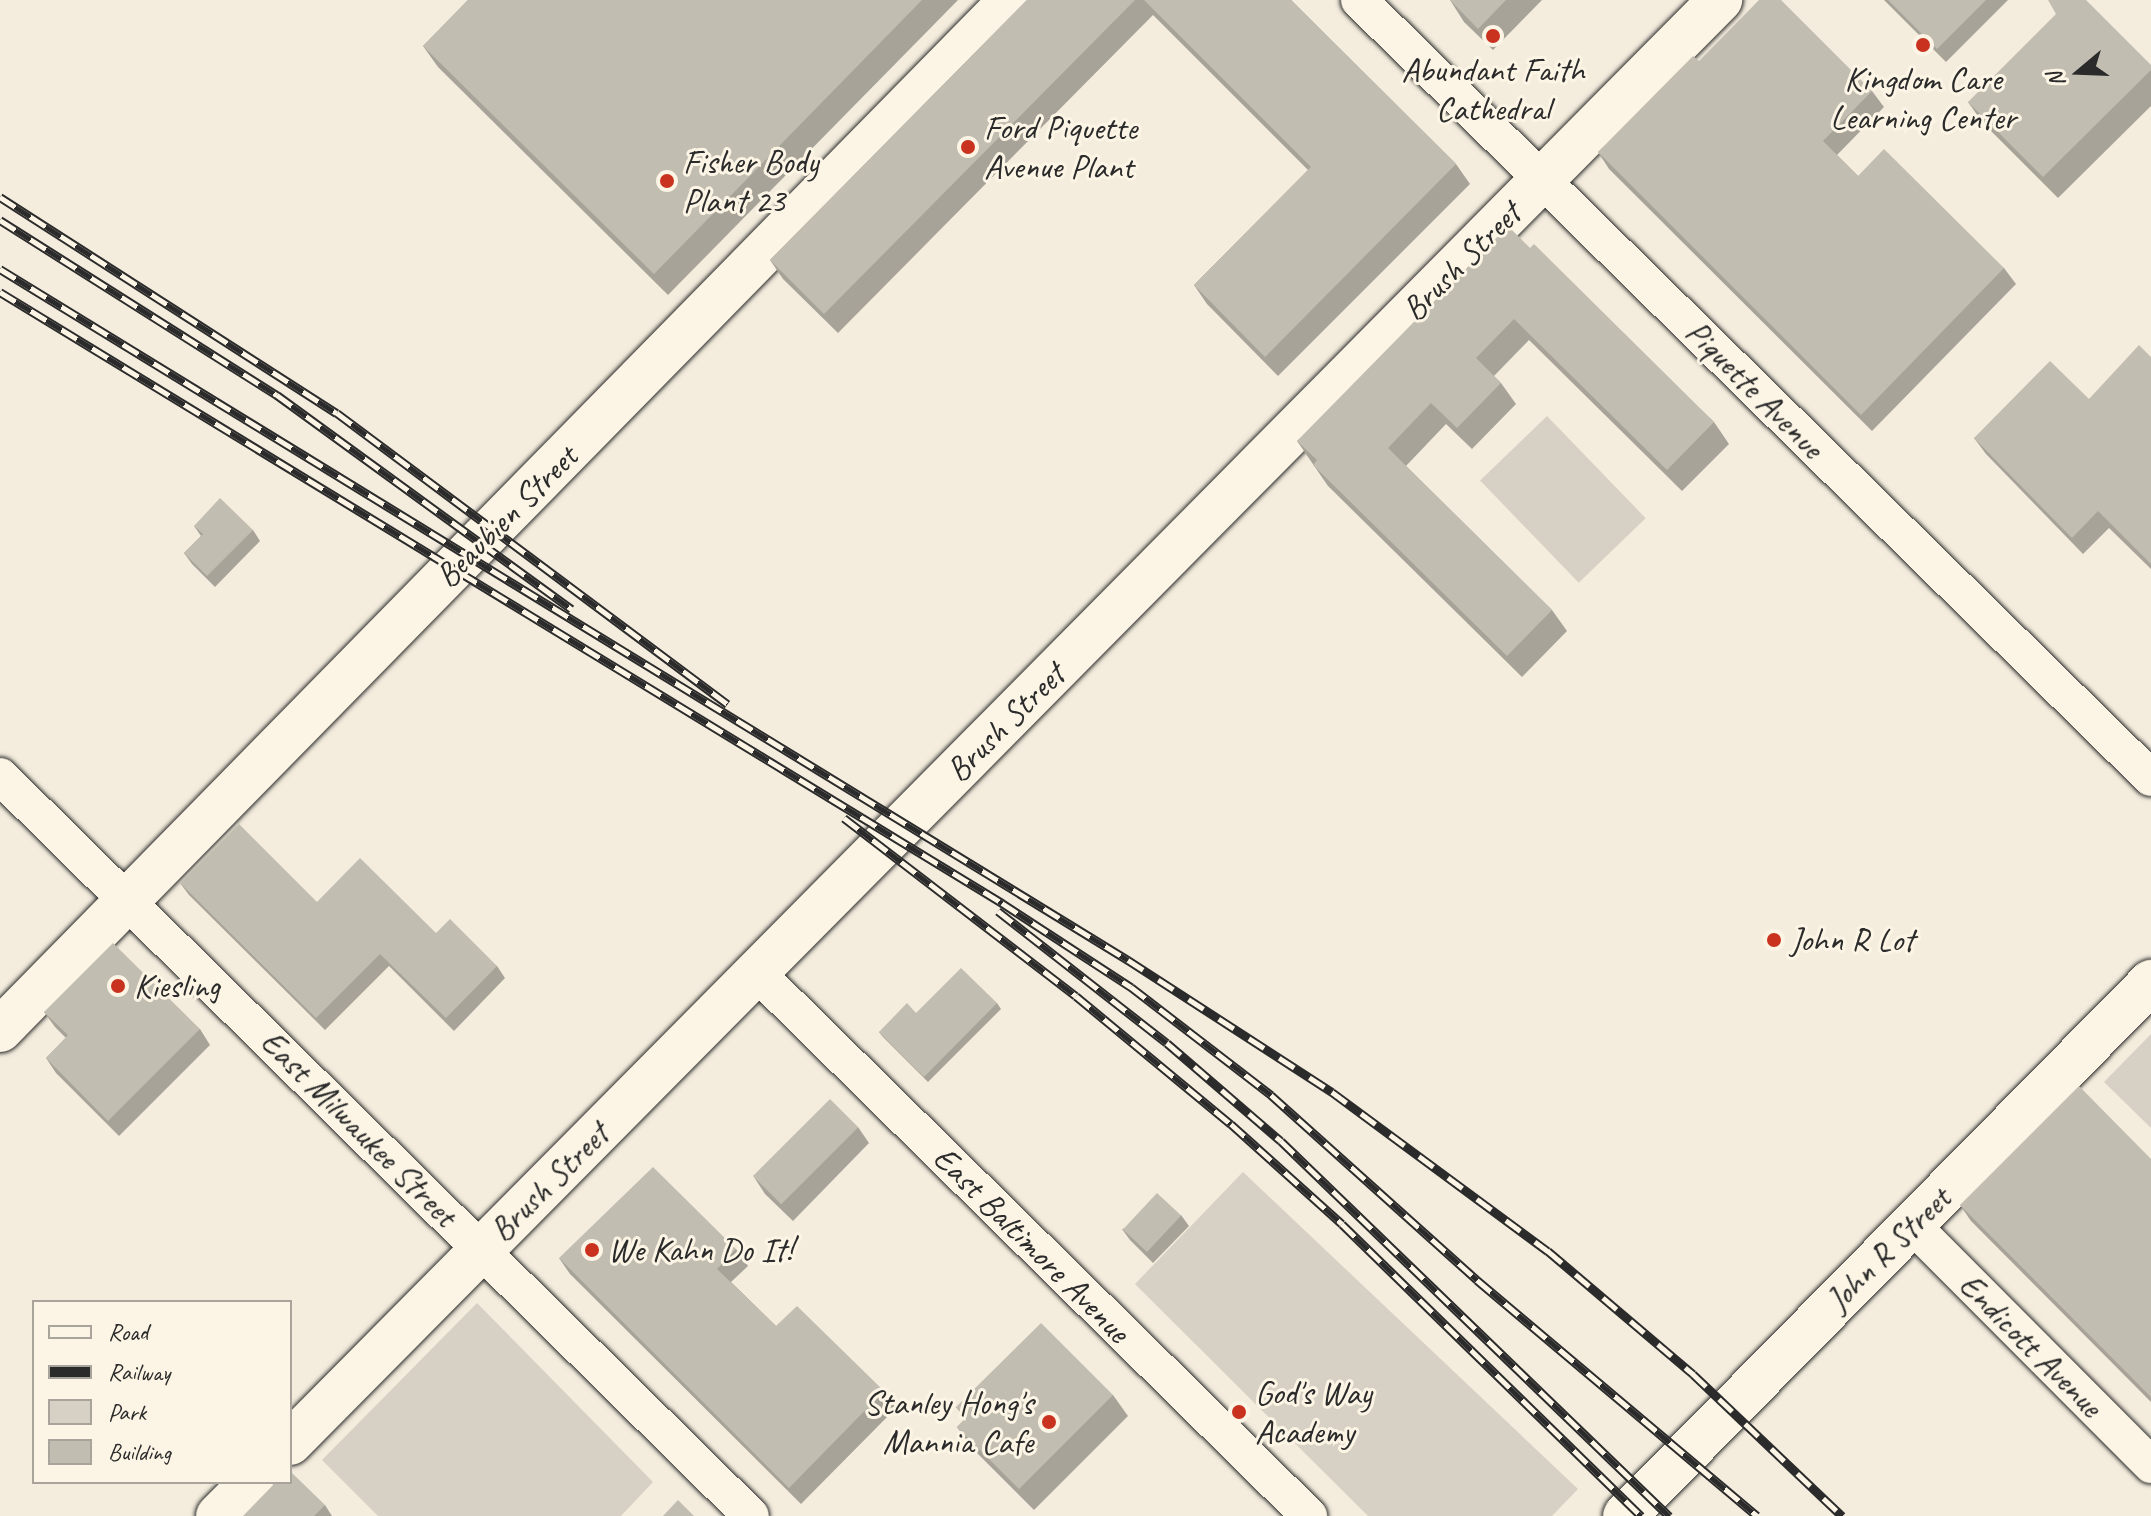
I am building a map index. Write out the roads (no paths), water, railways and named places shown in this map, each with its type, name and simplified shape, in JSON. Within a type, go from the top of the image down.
[{"type":"street","name":"Beaubien Street","points":[[0,1030],[1011,0]]},
{"type":"street","name":"Piquette Avenue","points":[[1359,0],[2151,778]]},
{"type":"street","name":"Brush Street","points":[[292,1441],[1720,0]]},
{"type":"street","name":"East Milwaukee Street","points":[[0,776],[751,1516]]},
{"type":"street","name":"East Baltimore Avenue","points":[[756,972],[1309,1516]]},
{"type":"street","name":"John R Street","points":[[1625,1516],[2151,982]]},
{"type":"street","name":"Endicott Avenue","points":[[1912,1225],[2151,1465]]},
{"type":"street","points":[[218,1516],[250,1484]]},
{"type":"railway","points":[[0,197],[337,413],[728,704]]},
{"type":"railway","points":[[0,220],[277,395],[572,609]]},
{"type":"railway","points":[[0,269],[1128,960],[1332,1092],[1548,1251],[1693,1374],[1842,1516]]},
{"type":"railway","points":[[0,292],[1002,903],[1131,987],[1271,1095],[1477,1280],[1757,1516]]},
{"type":"railway","points":[[844,818],[1076,996],[1231,1124],[1342,1224],[1641,1516]]},
{"type":"railway","points":[[998,911],[1167,1043],[1281,1141],[1669,1516]]},
{"type":"place","name":"Abundant Faith Cathedral","points":[[1493,36]]},
{"type":"place","name":"Kingdom Care Learning Center","points":[[1923,45]]},
{"type":"place","name":"Ford Piquette Avenue Plant","points":[[968,147]]},
{"type":"place","name":"Fisher Body Plant 23","points":[[667,181]]},
{"type":"place","name":"John R Lot","points":[[1774,940]]},
{"type":"place","name":"Kiesling","points":[[118,986]]},
{"type":"place","name":"We Kahn Do It!","points":[[592,1250]]},
{"type":"place","name":"God's Way Academy","points":[[1239,1412]]},
{"type":"place","name":"Stanley Hong's Mannia Cafe","points":[[1049,1422]]}]
